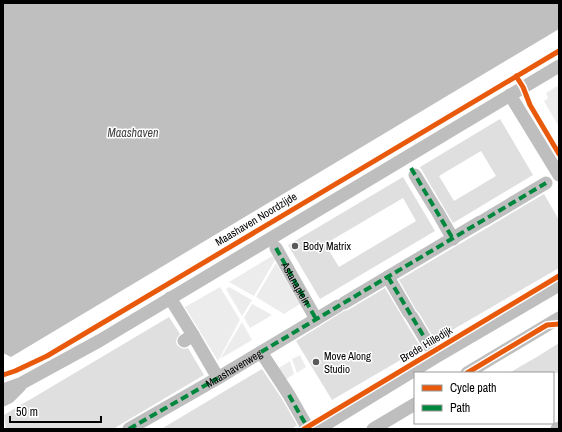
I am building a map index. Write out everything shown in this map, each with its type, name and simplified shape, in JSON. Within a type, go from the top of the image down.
[{"type":"street","points":[[3,390],[22,383],[99,341],[559,66]]},
{"type":"street","points":[[510,95],[559,175]]},
{"type":"street","points":[[413,172],[453,239]]},
{"type":"street","name":"Maashavenweg","points":[[130,429],[546,183]]},
{"type":"street","name":"Astanaplein","points":[[276,248],[316,319]]},
{"type":"street","points":[[388,277],[432,350]]},
{"type":"street","name":"Brede Hilledijk","points":[[312,427],[559,285]]},
{"type":"street","points":[[170,298],[188,338],[218,378]]},
{"type":"street","points":[[469,372],[559,318]]},
{"type":"street","points":[[262,352],[287,396],[312,427]]},
{"type":"street","points":[[3,400],[9,397],[22,383]]},
{"type":"street","points":[[373,429],[414,405]]},
{"type":"shaded area","points":[[557,86],[559,90],[559,127],[544,101],[548,98],[546,93]]},
{"type":"shaded area","points":[[272,256],[275,260],[254,296],[229,282]]},
{"type":"shaded area","points":[[276,263],[300,304],[284,314],[256,297]]},
{"type":"shaded area","points":[[220,287],[240,320],[218,361],[185,307]]},
{"type":"shaded area","points":[[229,287],[252,300],[242,316],[226,289]]},
{"type":"shaded area","points":[[252,304],[272,315],[250,328],[244,318]]},
{"type":"shaded area","points":[[242,322],[252,340],[220,359]]},
{"type":"shaded area","points":[[300,355],[306,367],[297,373],[292,359]]},
{"type":"shaded area","points":[[290,361],[294,374],[284,381],[277,369]]},
{"type":"water","name":"Maashaven","points":[[3,3],[559,3],[559,29],[11,357],[3,353]]},
{"type":"building","points":[[500,119],[533,175],[453,223],[420,167]],"holes":[[[481,151],[496,176],[454,201],[439,176]]]},
{"type":"building","points":[[403,177],[435,231],[320,299],[288,245]],"holes":[[[403,198],[416,221],[339,267],[325,244]]]},
{"type":"building","points":[[544,194],[559,220],[559,268],[435,340],[399,280]]},
{"type":"building","points":[[385,288],[421,348],[332,400],[296,341],[344,311]]},
{"type":"building","points":[[169,317],[180,334],[177,338],[177,345],[184,349],[188,348],[204,375],[113,429],[6,429],[4,415]]},
{"type":"building","points":[[559,343],[559,373],[511,372]]},
{"type":"building","points":[[262,369],[297,425],[293,428],[161,429]]},
{"type":"marked path","points":[[411,168],[453,239]]},
{"type":"marked path","points":[[261,352],[546,183]]},
{"type":"marked path","points":[[276,248],[316,319]]},
{"type":"marked path","points":[[388,277],[432,350]]},
{"type":"marked path","points":[[129,429],[218,378]]},
{"type":"marked path","points":[[289,395],[306,425]]},
{"type":"cycle path","name":"Maashaven Noordzijde","points":[[3,375],[47,356],[559,51]]},
{"type":"cycle path","points":[[516,76],[523,87],[530,105],[559,154]]},
{"type":"cycle path","points":[[304,429],[559,276]]},
{"type":"cycle path","points":[[469,372],[547,325],[559,324]]},
{"type":"place","name":"Body Matrix","points":[[295,246]]},
{"type":"place","name":"Move Along Studio","points":[[316,362]]}]
